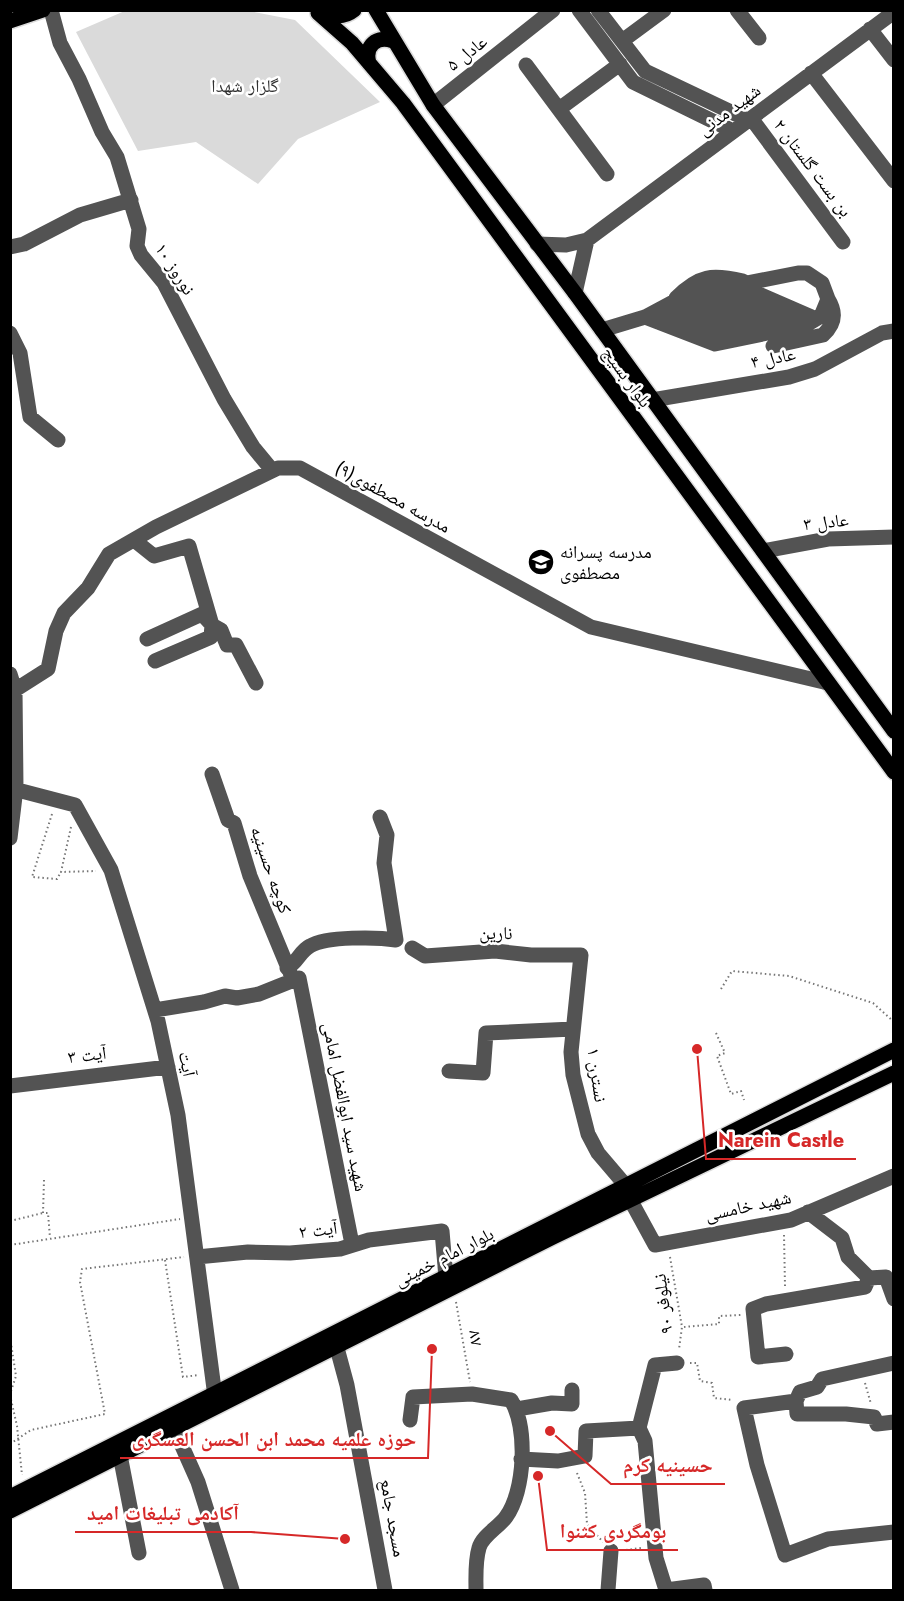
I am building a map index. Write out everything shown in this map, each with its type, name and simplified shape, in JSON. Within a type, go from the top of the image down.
[{"type":"main road","points":[[10,21],[43,10]]},
{"type":"main road","points":[[316,12],[334,16],[347,15],[354,10]]},
{"type":"main road","name":"بلوار بسیج","points":[[376,10],[433,105],[575,293],[891,723]]},
{"type":"main road","name":"بلوار بسیج","points":[[316,12],[352,43],[403,103],[894,772]]},
{"type":"main road","points":[[369,63],[368,52],[373,42],[382,39],[393,41]]},
{"type":"main road","name":"بلوار امام خمینی","points":[[629,1194],[894,1050]]},
{"type":"main road","name":"بلوار امام خمینی","points":[[10,1497],[334,1342],[629,1194],[894,1073]]},
{"type":"main road","name":"بلوار امام خمینی","points":[[10,1511],[174,1428],[215,1400]]},
{"type":"street","name":"نوروز ۱۰","points":[[51,10],[60,43],[83,86],[102,132],[117,157],[139,229],[137,246],[141,255],[164,283],[233,414],[253,447],[272,470]]},
{"type":"street","name":"عادل ۵","points":[[433,105],[553,10]]},
{"type":"street","points":[[579,10],[633,82],[733,131]]},
{"type":"street","points":[[598,10],[645,71],[749,119]]},
{"type":"street","points":[[621,41],[664,10]]},
{"type":"street","points":[[737,10],[759,38]]},
{"type":"street","name":"شهید مدنی","points":[[537,244],[566,245],[587,240],[894,12]]},
{"type":"street","points":[[870,29],[894,60]]},
{"type":"street","points":[[559,109],[620,64]]},
{"type":"street","points":[[526,65],[607,174]]},
{"type":"street","points":[[811,73],[894,181]]},
{"type":"street","name":"بن بست گلستان ۲","points":[[749,119],[843,242]]},
{"type":"street","points":[[10,247],[24,244],[80,215],[131,200]]},
{"type":"street","points":[[575,293],[587,240]]},
{"type":"street","points":[[602,330],[652,320],[672,308],[692,282],[719,276],[749,282],[807,273],[822,283],[832,306],[833,322],[823,334],[775,339],[758,335],[694,306]]},
{"type":"street","points":[[672,308],[694,306],[754,292],[816,319]]},
{"type":"street","points":[[736,297],[800,327]]},
{"type":"street","points":[[775,339],[821,316],[828,299]]},
{"type":"street","points":[[716,301],[775,339]]},
{"type":"street","points":[[672,308],[734,340]]},
{"type":"street","points":[[652,320],[715,344],[758,335]]},
{"type":"street","name":"عادل ۴","points":[[652,400],[789,377],[815,369],[882,333],[894,331]]},
{"type":"street","points":[[10,333],[20,353],[30,417],[58,440]]},
{"type":"street","name":"مدرسه مصطفوی(۹)","points":[[15,690],[48,669],[56,631],[64,613],[88,588],[110,554],[278,468],[300,468],[591,627],[828,684]]},
{"type":"street","name":"عادل ۳","points":[[763,551],[828,539],[894,537]]},
{"type":"street","points":[[134,540],[154,555],[189,546],[199,572],[212,625],[212,637],[155,661]]},
{"type":"street","points":[[147,639],[202,614],[212,625],[221,630],[227,645],[236,645],[256,683]]},
{"type":"street","points":[[10,674],[15,690],[14,788],[10,838]]},
{"type":"street","name":"کوچه حسینیه","points":[[212,774],[228,820],[234,823],[250,876],[293,976]]},
{"type":"street","name":"آیت","points":[[14,788],[75,805],[111,870],[155,1010],[168,1066],[192,1218],[215,1400]]},
{"type":"street","points":[[155,1010],[225,996],[237,998],[259,994],[293,976],[303,952],[311,945],[324,941],[396,940],[384,863],[387,835],[380,817]]},
{"type":"street","name":"نارین","points":[[412,948],[425,956],[495,951],[531,955],[581,955]]},
{"type":"street","name":"نسترن ۱","points":[[581,955],[571,1052],[573,1075],[588,1134],[598,1153],[629,1194]]},
{"type":"street","name":"شهید سید ابوالفضل امامی","points":[[293,976],[352,1244]]},
{"type":"street","points":[[448,1071],[483,1073],[486,1033],[573,1029]]},
{"type":"street","name":"آیت ۳","points":[[10,1086],[168,1066]]},
{"type":"street","name":"شهید خامسی","points":[[667,1242],[784,1221],[894,1176]]},
{"type":"street","points":[[629,1194],[654,1245],[667,1242]]},
{"type":"street","points":[[808,1212],[842,1238],[848,1257],[869,1278],[886,1277],[894,1299]]},
{"type":"street","name":"آیت ۲","points":[[197,1257],[248,1252],[290,1253],[340,1249],[352,1244],[442,1231],[450,1282]]},
{"type":"street","points":[[786,1354],[758,1357],[753,1310],[787,1301],[865,1287],[869,1278]]},
{"type":"street","name":"مسجد جامع","points":[[334,1342],[347,1385],[385,1590]]},
{"type":"street","points":[[677,1363],[655,1365],[639,1428],[645,1441],[655,1547],[666,1590],[704,1585],[705,1590]]},
{"type":"street","points":[[894,1363],[822,1379],[817,1387],[800,1392],[796,1401],[797,1414],[865,1416],[874,1417],[877,1424],[894,1422]]},
{"type":"street","points":[[517,1409],[552,1403],[572,1404],[572,1390]]},
{"type":"street","points":[[410,1419],[413,1398],[472,1394],[512,1400],[517,1409],[521,1459],[516,1502],[505,1519],[479,1547],[476,1590]]},
{"type":"street","points":[[796,1401],[744,1408],[757,1465],[785,1555],[828,1539],[894,1532]]},
{"type":"street","points":[[174,1428],[198,1482],[232,1590]]},
{"type":"street","points":[[521,1459],[558,1461],[585,1456],[586,1431],[639,1428]]},
{"type":"street","points":[[120,1455],[139,1553]]},
{"type":"street","points":[[608,1590],[611,1551]]},
{"type":"path","points":[[57,800],[32,877],[57,879],[61,872],[71,826]]},
{"type":"path","points":[[61,872],[111,870]]},
{"type":"path","points":[[721,989],[732,971],[789,975],[873,1003],[894,1022]]},
{"type":"path","points":[[716,1033],[724,1053],[717,1056],[731,1094],[741,1091],[744,1100]]},
{"type":"path","points":[[43,1213],[44,1180]]},
{"type":"path","points":[[10,1221],[48,1213],[50,1238]]},
{"type":"path","points":[[10,1245],[192,1218]]},
{"type":"path","points":[[784,1221],[783,1272],[787,1301]]},
{"type":"path","name":"نیلوفر ۹۰","points":[[667,1242],[682,1327],[677,1363]]},
{"type":"path","points":[[10,1443],[31,1430],[105,1414],[80,1282],[82,1269],[197,1257]]},
{"type":"path","points":[[165,1259],[183,1377],[211,1375]]},
{"type":"path","name":"۸۷","points":[[450,1282],[472,1394]]},
{"type":"path","points":[[682,1327],[719,1324],[719,1316],[753,1314]]},
{"type":"path","points":[[10,1337],[16,1376],[10,1394],[17,1425],[17,1439],[26,1490]]},
{"type":"path","points":[[677,1363],[697,1363],[699,1381],[712,1383],[714,1398],[737,1401],[744,1408]]},
{"type":"path","points":[[861,1370],[877,1424]]},
{"type":"path","points":[[574,1458],[578,1481],[585,1493],[586,1524],[611,1551],[655,1547]]},
{"type":"green space","name":"گلزار شهدا","points":[[127,10],[249,11],[295,20],[380,102],[298,139],[258,184],[196,142],[138,151],[76,32]]},
{"type":"place","name":"مدرسه پسرانه مصطفوی","points":[[541,562]]},
{"type":"place","name":"Narein Castle","points":[[697,1049]]},
{"type":"place","name":"حوزه علمیه محمد ابن الحسن العسگری","points":[[432,1349]]},
{"type":"place","name":"حسینیه کرم","points":[[550,1431]]},
{"type":"place","name":"بومگردی کثنوا","points":[[538,1476]]},
{"type":"place","name":"آکادمی تبلیغات امید","points":[[345,1539]]}]
